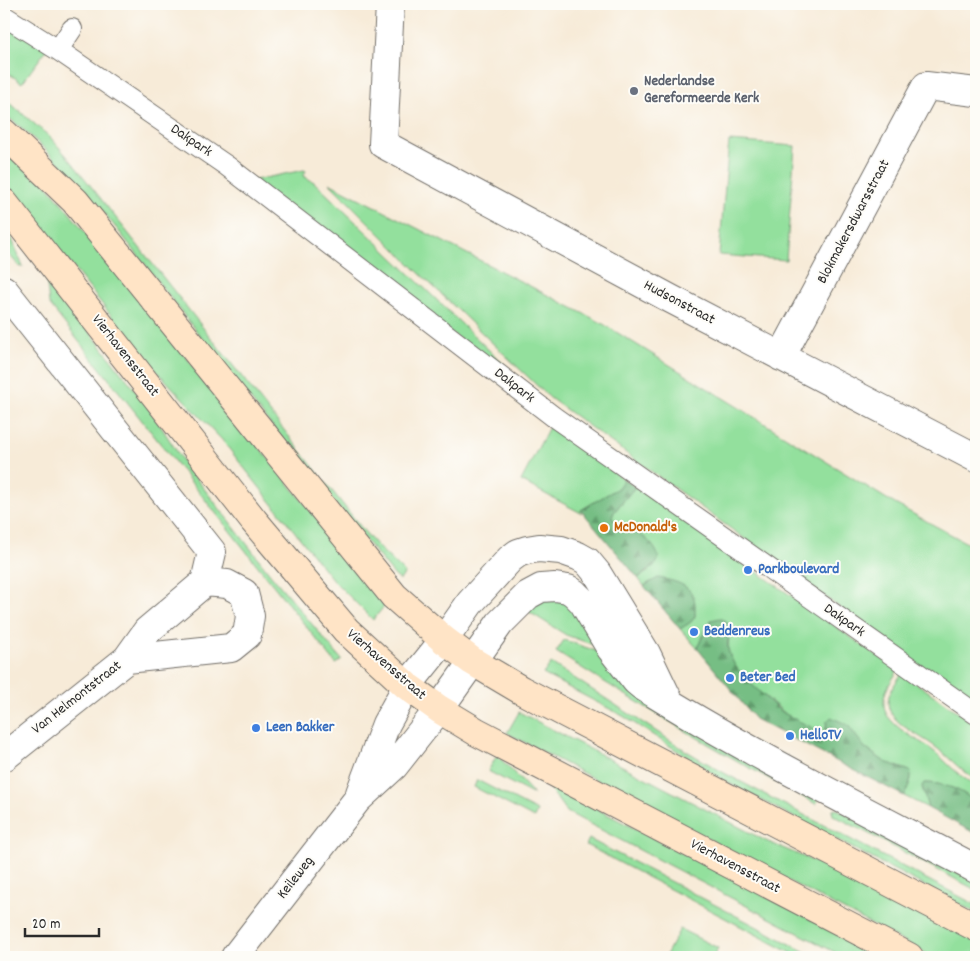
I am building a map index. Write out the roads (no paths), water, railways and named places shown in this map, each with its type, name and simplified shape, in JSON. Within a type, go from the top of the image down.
[{"type":"main road","points":[[4,133],[75,201],[394,596],[444,640],[472,661],[521,690],[976,927]]},
{"type":"main road","name":"Vierhavensstraat","points":[[4,203],[254,521],[346,630],[407,686],[439,710],[508,748],[909,957]]},
{"type":"street","name":"Hudsonstraat","points":[[390,4],[383,144],[781,357],[976,458]]},
{"type":"street","name":"Dakpark","points":[[4,16],[58,50],[227,166],[554,417],[976,714]]},
{"type":"street","points":[[58,50],[72,29]]},
{"type":"street","name":"Blokmakersdwarsstraat","points":[[781,357],[926,86],[976,92]]},
{"type":"street","points":[[4,290],[212,552],[205,582]]},
{"type":"street","points":[[444,640],[491,577],[510,559],[518,553],[527,550],[544,548],[560,550],[587,561],[597,573],[646,653],[670,703]]},
{"type":"street","name":"Van Helmontstraat","points":[[4,757],[127,659],[147,631],[205,582],[227,584],[244,593],[250,616],[247,634],[231,648],[158,654],[127,659]]},
{"type":"street","points":[[472,661],[500,623],[528,595],[541,588],[563,588],[574,593],[583,602],[611,649],[636,681],[681,711],[834,795],[976,869]]},
{"type":"street","name":"Keileweg","points":[[357,800],[386,724],[407,686],[444,640]]},
{"type":"street","name":"Keileweg","points":[[235,957],[357,800],[394,766],[439,710],[472,661]]},
{"type":"place","name":"Nederlandse Gereformeerde Kerk","points":[[634,91]]},
{"type":"place","name":"McDonald's","points":[[604,528]]},
{"type":"place","name":"Parkboulevard","points":[[748,570]]},
{"type":"place","name":"Beddenreus","points":[[694,632]]},
{"type":"place","name":"Beter Bed","points":[[730,678]]},
{"type":"place","name":"Leen Bakker","points":[[256,728]]},
{"type":"place","name":"HelloTV","points":[[790,736]]}]
